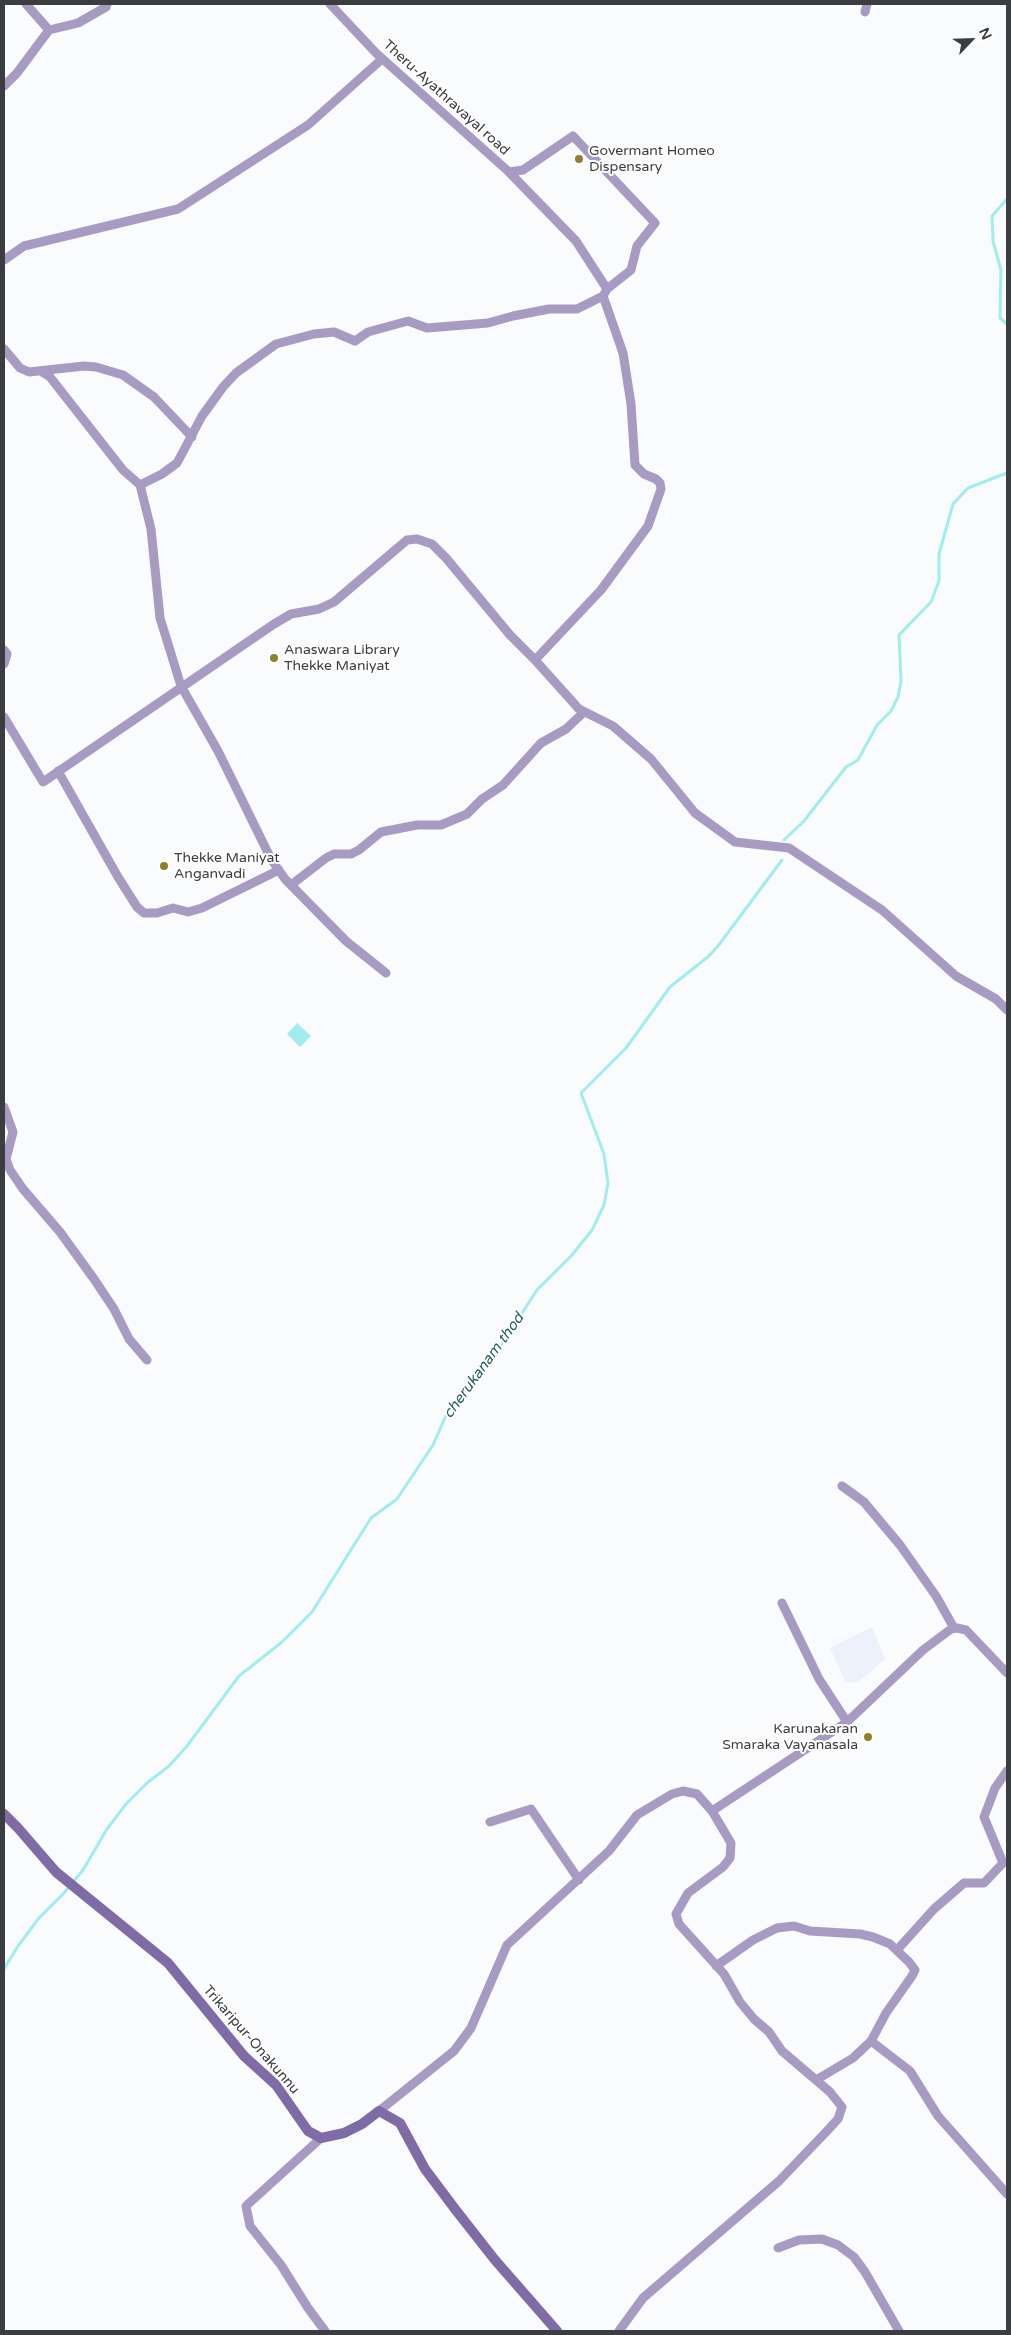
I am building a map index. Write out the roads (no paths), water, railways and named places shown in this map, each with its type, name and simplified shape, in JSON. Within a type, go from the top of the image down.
[{"type":"street","points":[[26,4],[49,30]]},
{"type":"street","points":[[4,86],[17,73],[49,30],[78,23],[106,8],[108,4]]},
{"type":"street","name":"Theru-Ayathravayal road","points":[[330,4],[382,59],[509,172],[523,170],[573,136],[655,223],[637,246],[631,270],[605,293]]},
{"type":"street","points":[[4,260],[24,246],[178,209],[308,125],[382,59]]},
{"type":"street","points":[[509,172],[576,242],[605,293],[623,353],[631,404],[635,465],[644,474],[660,483],[661,489],[648,526],[601,590],[535,660]]},
{"type":"street","points":[[140,485],[162,474],[177,463],[202,416],[223,387],[236,373],[276,344],[314,334],[334,332],[355,341],[368,332],[408,321],[427,328],[488,323],[549,309],[577,309],[605,293]]},
{"type":"street","points":[[4,349],[20,368],[29,372],[84,366],[96,367],[123,375],[154,397],[192,437]]},
{"type":"street","points":[[42,372],[50,376],[123,470],[140,485],[151,529],[160,618],[181,686],[218,751],[250,818],[279,870],[290,884],[346,941],[386,973]]},
{"type":"street","points":[[4,717],[43,782],[181,686],[291,614],[327,606],[407,540],[417,539],[432,544],[446,558],[510,635],[584,712],[613,726],[652,759],[695,813],[735,842],[789,848],[882,910],[956,976],[996,999],[1007,1010]]},
{"type":"street","points":[[4,650],[7,654],[4,664]]},
{"type":"street","points":[[290,884],[334,854],[350,854],[359,850],[381,832],[417,825],[441,825],[467,814],[482,799],[503,785],[541,743],[566,729],[584,712]]},
{"type":"street","points":[[58,771],[118,877],[137,907],[144,913],[158,913],[173,908],[188,912],[202,908],[279,870]]},
{"type":"street","points":[[4,1108],[13,1132],[6,1159],[10,1170],[23,1189],[60,1232],[114,1309],[129,1339],[148,1360]]},
{"type":"street","points":[[842,1486],[864,1502],[900,1545],[936,1596],[954,1628]]},
{"type":"street","points":[[782,1603],[819,1680],[847,1722]]},
{"type":"street","points":[[712,1810],[847,1722],[923,1650],[954,1628],[966,1630],[1007,1673]]},
{"type":"street","points":[[897,1950],[934,1909],[964,1883],[984,1883],[1003,1863],[984,1817],[995,1788],[1007,1771]]},
{"type":"street","points":[[325,2331],[281,2265],[250,2226],[246,2206],[321,2138],[344,2133],[362,2124],[454,2051],[471,2028],[507,1945],[609,1851],[637,1815],[672,1794],[683,1791],[697,1794],[712,1810],[731,1843],[730,1858],[723,1867],[688,1893],[676,1914],[679,1924],[716,1966],[754,2019],[769,2032],[782,2051],[830,2092],[842,2107],[838,2119],[778,2181],[643,2298],[619,2331]]},
{"type":"street","points":[[490,1822],[531,1809],[579,1880]]},
{"type":"street","name":"Trikaripur-Onakunnu","points":[[4,1814],[56,1872],[168,1963],[244,2056],[276,2085],[308,2130],[321,2138]]},
{"type":"street","points":[[716,1966],[754,1940],[777,1928],[794,1926],[810,1931],[860,1934],[873,1937],[890,1944],[915,1970],[871,2041],[853,2058],[816,2080]]},
{"type":"street","points":[[871,2041],[910,2071],[938,2116],[1007,2194]]},
{"type":"street","points":[[378,2111],[400,2123],[425,2169],[449,2201],[495,2260],[557,2331]]},
{"type":"street","points":[[778,2248],[800,2240],[822,2239],[838,2245],[854,2256],[899,2331]]},
{"type":"water","points":[[297,1023],[311,1036],[300,1047],[287,1034]]},
{"type":"waterway","name":"cherukanam thod","points":[[1007,199],[992,216],[993,241],[1001,270],[1000,318],[1007,324]]},
{"type":"waterway","name":"cherukanam thod","points":[[784,840],[804,821],[846,767],[858,760],[877,725],[891,711],[898,697],[901,681],[899,635],[931,602],[939,581],[939,554],[953,504],[968,488],[1007,473]]},
{"type":"waterway","name":"cherukanam thod","points":[[4,1969],[39,1918],[64,1893],[83,1870],[107,1829],[126,1804],[147,1783],[169,1766],[187,1746],[239,1676],[282,1642],[312,1612],[371,1518],[397,1499],[433,1445],[448,1411],[461,1393],[472,1378],[489,1364],[537,1290],[572,1255],[592,1230],[604,1205],[608,1183],[604,1154],[581,1093],[626,1048],[670,987],[709,956],[718,946],[782,860]]},
{"type":"place","name":"Govermant Homeo Dispensary","points":[[579,159]]},
{"type":"place","name":"Anaswara Library Thekke Maniyat","points":[[274,658]]},
{"type":"place","name":"Thekke Maniyat Anganvadi","points":[[164,866]]},
{"type":"place","name":"Karunakaran Smaraka Vayanasala","points":[[868,1737]]}]
